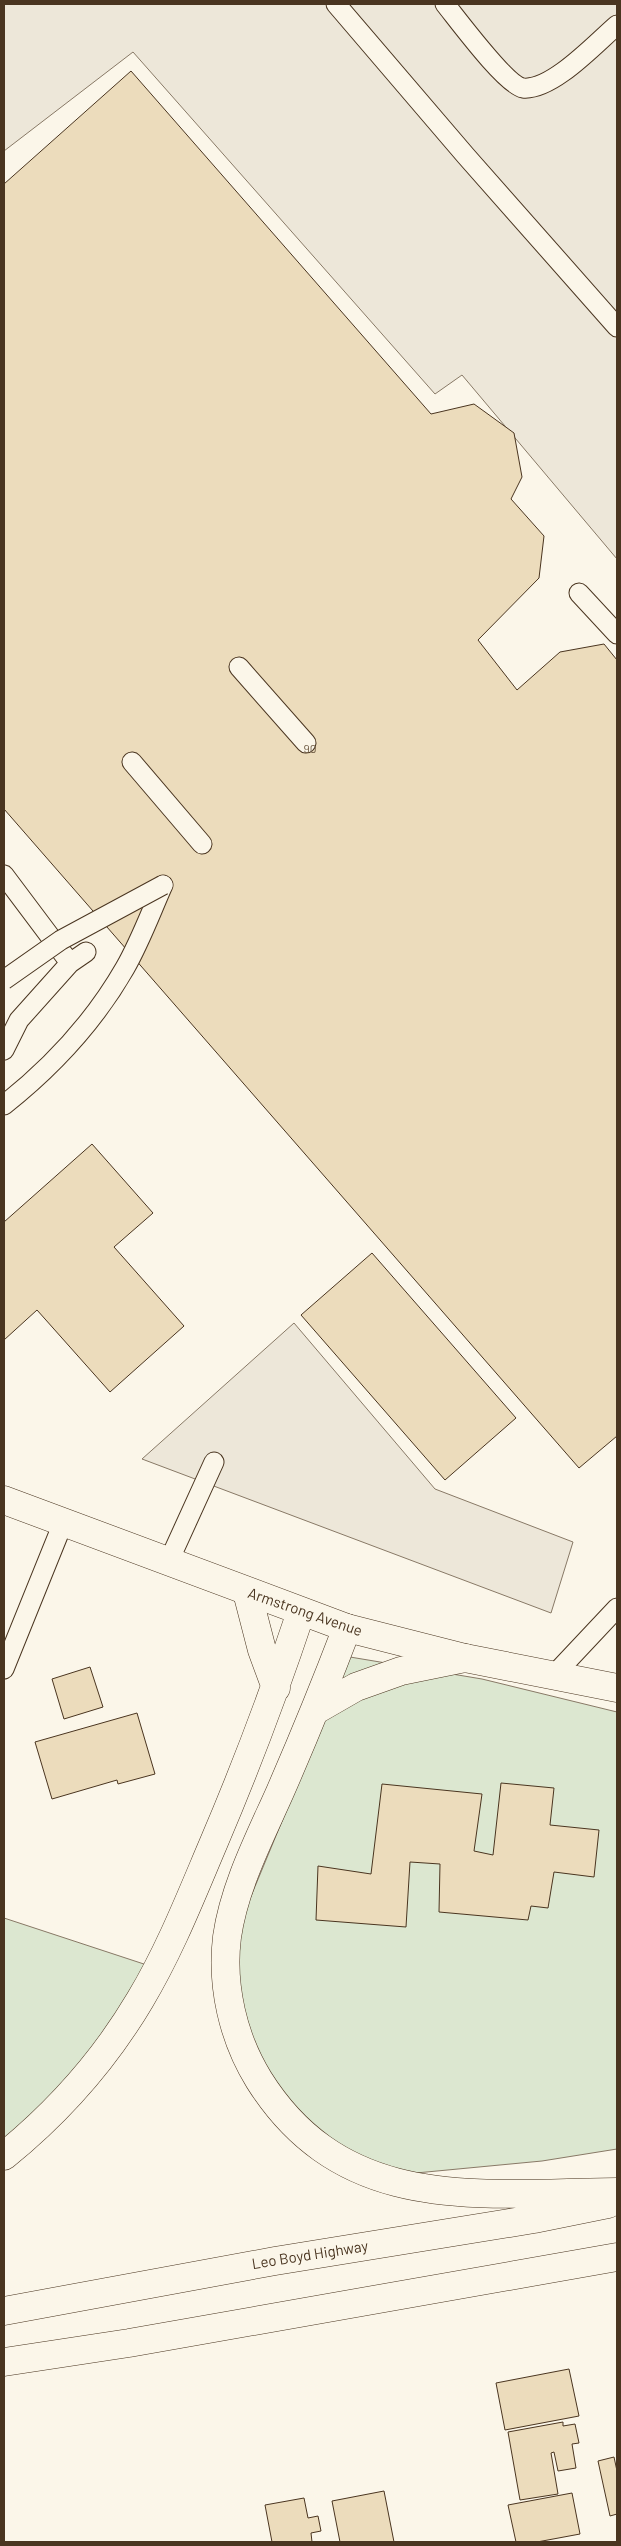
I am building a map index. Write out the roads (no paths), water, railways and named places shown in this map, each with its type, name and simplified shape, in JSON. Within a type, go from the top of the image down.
[{"type":"main road","name":"Armstrong Avenue","points":[[4,1500],[168,1563],[348,1628],[466,1658],[617,1688]]},
{"type":"main road","points":[[247,1592],[262,1650],[276,1688]]},
{"type":"main road","points":[[4,2156],[26,2138],[68,2096],[102,2054],[140,2000],[174,1937],[247,1764],[276,1688],[301,1612]]},
{"type":"main road","points":[[348,1628],[316,1710],[252,1856],[228,1936],[225,1979],[234,2024],[250,2066],[272,2101],[295,2128],[331,2156],[362,2172],[408,2186],[451,2192],[617,2192]]},
{"type":"main road","points":[[316,1710],[356,1686],[401,1671],[466,1658]]},
{"type":"main road","name":"Leo Boyd Highway","points":[[4,2311],[275,2261],[534,2219],[617,2202]]},
{"type":"main road","points":[[4,2362],[129,2343],[617,2257]]},
{"type":"lane","points":[[336,4],[466,156],[617,327]]},
{"type":"lane","points":[[445,4],[506,78],[522,88],[539,86],[562,72],[617,25]]},
{"type":"lane","points":[[579,593],[617,634]]},
{"type":"lane","points":[[238,667],[306,743]]},
{"type":"lane","points":[[132,762],[202,844]]},
{"type":"lane","points":[[4,875],[70,964]]},
{"type":"lane","points":[[4,980],[61,940],[163,885],[126,967],[101,1006],[69,1046],[4,1105]]},
{"type":"lane","points":[[4,1050],[11,1024],[70,964],[86,952]]},
{"type":"lane","points":[[168,1563],[214,1462]]},
{"type":"lane","points":[[4,1669],[8,1644],[63,1522]]},
{"type":"lane","points":[[554,1675],[617,1608]]}]
